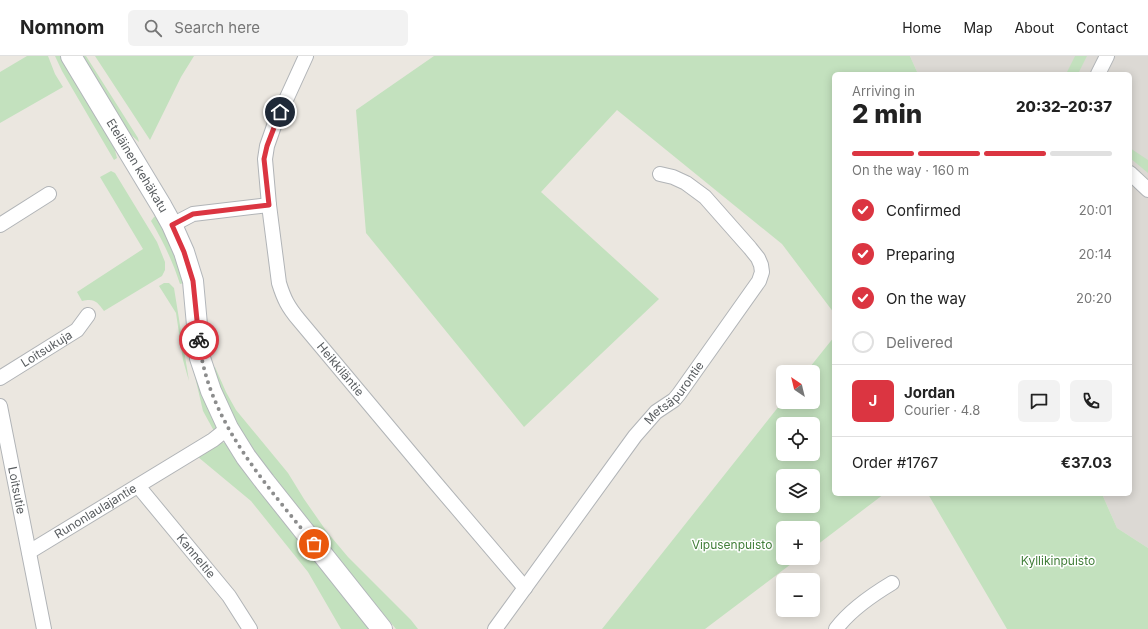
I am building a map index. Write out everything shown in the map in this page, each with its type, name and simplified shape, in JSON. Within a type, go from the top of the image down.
[{"type":"street","name":"Eteläinen kehäkatu","points":[[71,56],[172,225],[184,252],[193,281],[200,358],[211,391],[228,428],[246,457],[265,482],[382,629]]},
{"type":"street","name":"Heikkiläntie","points":[[306,56],[274,126],[264,159],[279,283],[288,306],[384,423],[525,588]]},
{"type":"street","points":[[1099,72],[1107,56]]},
{"type":"street","name":"Metsäpurontie","points":[[495,629],[635,436],[656,412],[674,400],[679,394],[759,281],[762,272],[758,258],[705,197],[686,183],[673,177],[660,174]]},
{"type":"street","points":[[1132,174],[1148,190]]},
{"type":"street","points":[[0,225],[48,194]]},
{"type":"street","points":[[172,225],[193,214],[269,205]]},
{"type":"street","name":"Loitsukuja","points":[[0,378],[77,330],[88,315]]},
{"type":"street","name":"Loitsutie","points":[[0,406],[29,552]]},
{"type":"street","name":"Runonlaulajantie","points":[[29,552],[213,440],[228,428]]},
{"type":"street","name":"Kanneltie","points":[[138,486],[229,596],[250,629]]},
{"type":"street","points":[[29,552],[44,629]]},
{"type":"street","points":[[836,629],[842,620],[860,604],[892,583]]},
{"type":"shaded area","points":[[910,56],[1148,56],[1148,548],[1117,528],[1103,496],[1132,496],[1132,72],[917,72]]},
{"type":"green space","points":[[27,56],[48,56],[55,74],[63,87],[0,123],[0,72]]},
{"type":"green space","points":[[55,56],[62,56],[112,139],[117,158],[114,160],[62,71]]},
{"type":"green space","points":[[79,56],[86,56],[138,138],[139,142],[122,127]]},
{"type":"green space","points":[[95,56],[194,56],[181,77],[150,140]]},
{"type":"green space","points":[[434,56],[910,56],[917,72],[832,72],[832,310],[782,244],[617,110],[541,192],[659,299],[524,427],[366,233],[356,110]]},
{"type":"green space","points":[[1075,56],[1087,56],[1079,72],[1067,72]]},
{"type":"green space","points":[[1132,149],[1148,160],[1148,173],[1132,160]]},
{"type":"green space","points":[[111,171],[115,173],[157,242],[165,262],[165,270],[162,276],[104,311],[93,300],[82,301],[77,292],[143,249],[100,177]]},
{"type":"green space","points":[[158,215],[167,232],[184,283],[180,284],[160,236],[151,221]]},
{"type":"green space","points":[[164,283],[169,283],[174,288],[189,381],[183,360],[176,313],[159,286]]},
{"type":"green space","name":"Vipusenpuisto","points":[[832,340],[832,496],[881,496],[820,543],[820,521],[776,521],[776,565],[790,565],[779,573],[776,573],[776,575],[705,629],[602,629],[777,409],[820,409],[820,365],[812,365]]},
{"type":"green space","points":[[215,367],[236,410],[288,473],[327,532],[348,557],[411,620],[418,629],[396,629],[262,467],[230,413],[213,368]]},
{"type":"green space","points":[[193,368],[196,368],[216,424],[214,431],[203,411]]},
{"type":"green space","points":[[220,442],[226,443],[230,447],[375,629],[341,629],[308,572],[251,501],[198,457]]},
{"type":"green space","name":"Kyllikinpuisto","points":[[929,496],[1103,496],[1117,528],[1148,548],[1148,629],[1007,629]]},
{"type":"way so far","points":[[199,340],[200,358],[211,391],[228,428],[246,457],[314,544]]},
{"type":"route","points":[[199,340],[193,281],[184,252],[172,225],[193,214],[269,205],[264,159],[267,146],[280,112]]}]
